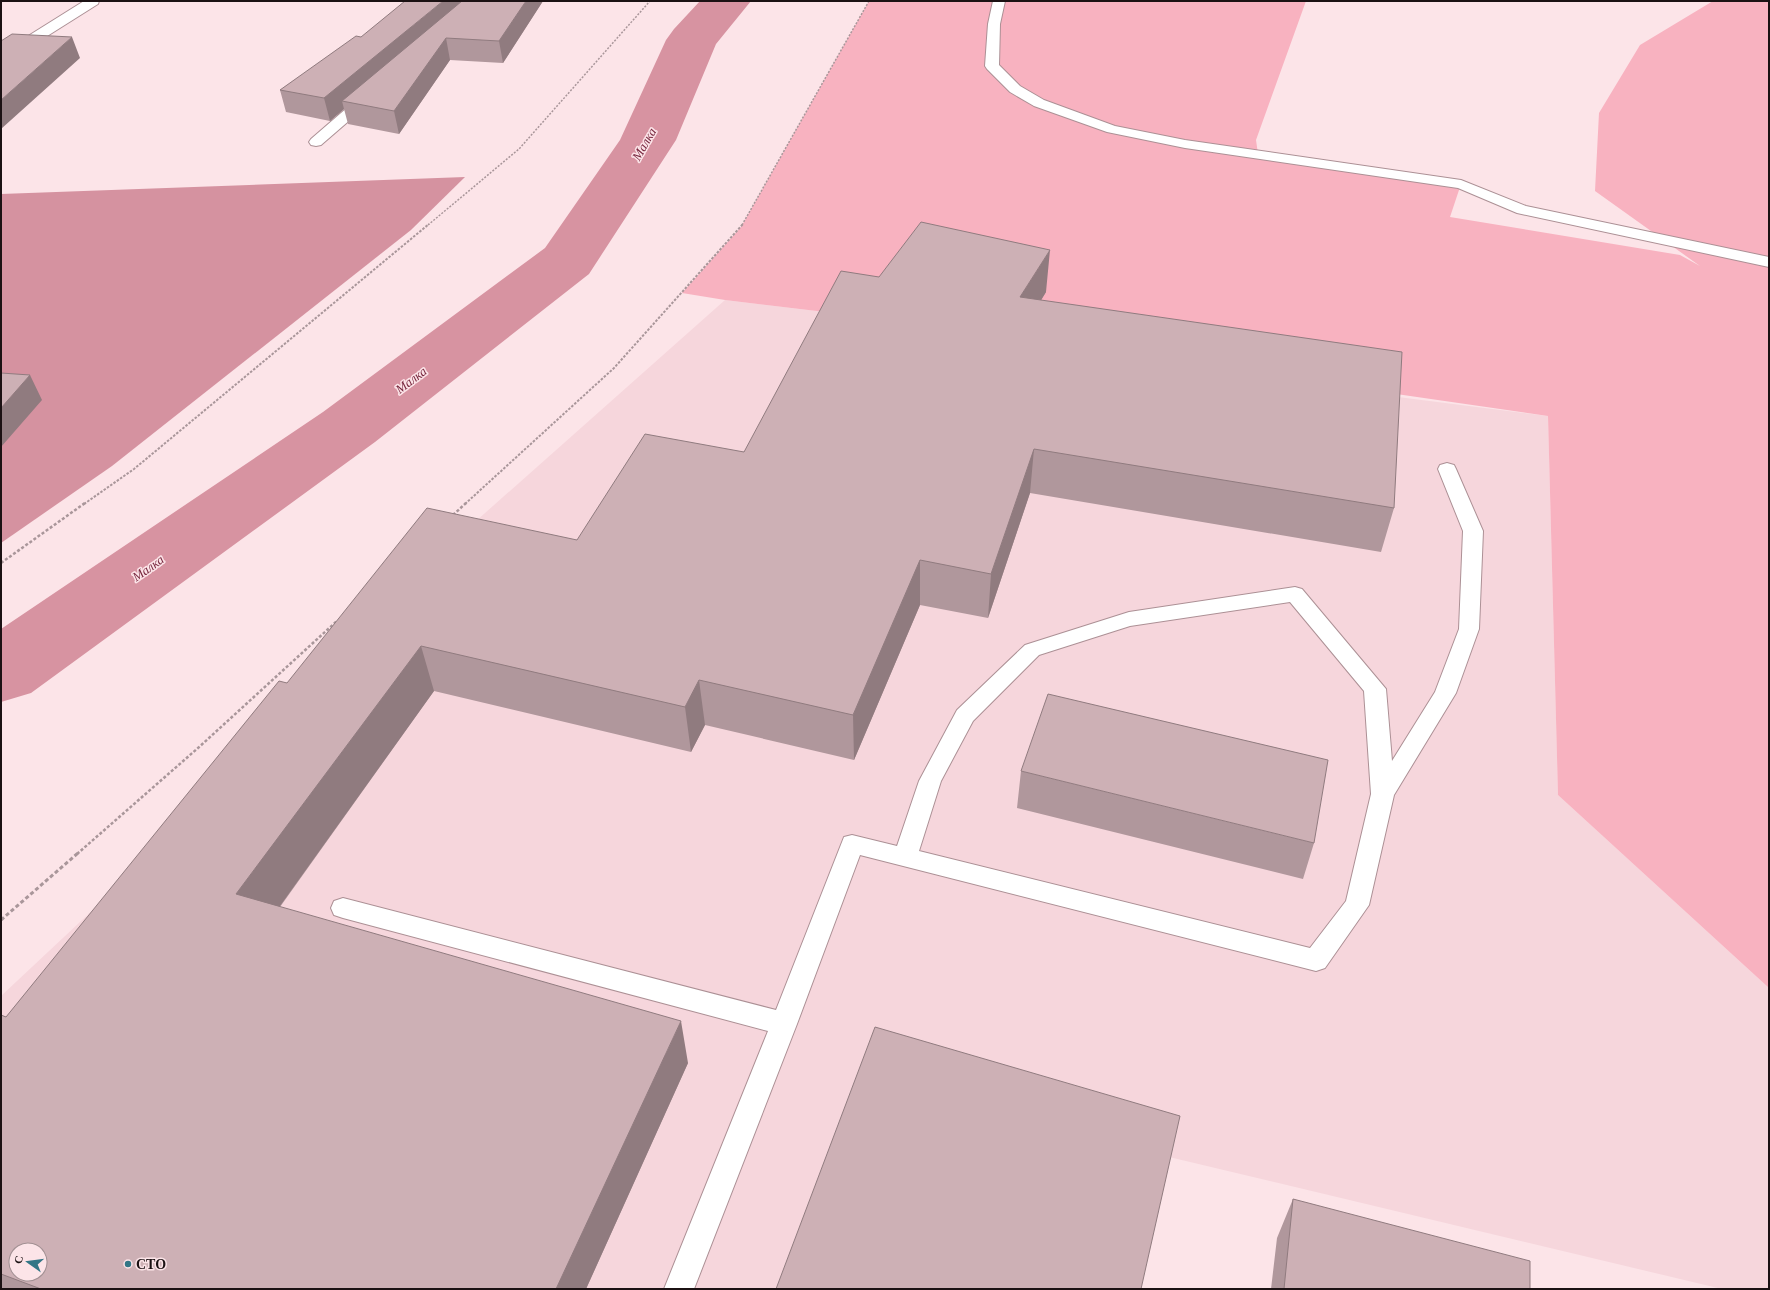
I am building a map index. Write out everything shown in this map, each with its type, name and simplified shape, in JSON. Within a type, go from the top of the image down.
[{"type":"street","points":[[1,59],[93,1]]},
{"type":"street","points":[[316,142],[381,86]]},
{"type":"lane","points":[[999,1],[994,24],[992,66],[1015,88],[1039,103],[1112,129],[1185,144],[1461,184],[1522,210],[1769,262]]},
{"type":"lane","points":[[1383,794],[1445,693],[1469,629],[1473,531],[1447,469]]},
{"type":"lane","points":[[679,1289],[784,1024],[852,844],[904,857],[1316,960],[1357,905],[1383,794],[1376,689],[1295,594],[1129,619],[1032,650],[965,716],[930,781],[904,857]]},
{"type":"lane","points":[[343,908],[784,1024]]},
{"type":"path","points":[[1,563],[134,470],[519,150],[650,1]]},
{"type":"path","points":[[450,518],[614,368],[741,227],[869,1]]},
{"type":"path","points":[[1,920],[198,748],[339,619]]},
{"type":"shaded area","points":[[869,1],[1306,1],[1256,140],[1258,154],[1461,184],[1450,217],[1680,255],[1700,266],[1595,191],[1599,113],[1640,45],[1713,1],[1769,1],[1769,988],[1558,795],[1548,416],[842,314],[725,300],[682,293],[741,227]]},
{"type":"shaded area","points":[[465,177],[411,230],[112,466],[1,543],[1,194]]},
{"type":"shaded area","points":[[725,300],[842,314],[1390,396],[1548,416],[1558,795],[1769,988],[1769,1289],[1722,1289],[1169,1157],[1139,1289],[1,1289],[1,996],[349,670],[440,553]]},
{"type":"building","points":[[405,1],[443,1],[324,98],[280,90],[356,36],[361,37]]},
{"type":"building","points":[[462,1],[526,1],[499,41],[446,38],[394,111],[342,101]]},
{"type":"building","points":[[12,34],[72,37],[1,100],[1,41]]},
{"type":"building","points":[[921,222],[1050,250],[1020,297],[1402,352],[1394,508],[1034,449],[991,574],[920,560],[853,715],[699,680],[685,707],[421,646],[236,894],[681,1021],[556,1289],[41,1289],[22,1282],[48,1282],[48,1242],[8,1242],[8,1277],[1,1274],[1,1015],[6,1017],[279,681],[287,683],[427,508],[577,540],[645,434],[744,452],[841,271],[879,277]]},
{"type":"building","points":[[1,373],[30,375],[1,408]]},
{"type":"building","points":[[1048,694],[1328,760],[1314,843],[1021,771]]},
{"type":"building","points":[[875,1027],[1180,1116],[1141,1289],[776,1289]]},
{"type":"building","points":[[1293,1199],[1530,1261],[1530,1289],[1284,1289]]},
{"type":"waterway","name":"Малка","points":[[1,671],[349,427],[567,261],[648,140],[692,40],[727,1]]},
{"type":"place","name":"СТО","points":[[128,1264]]}]
